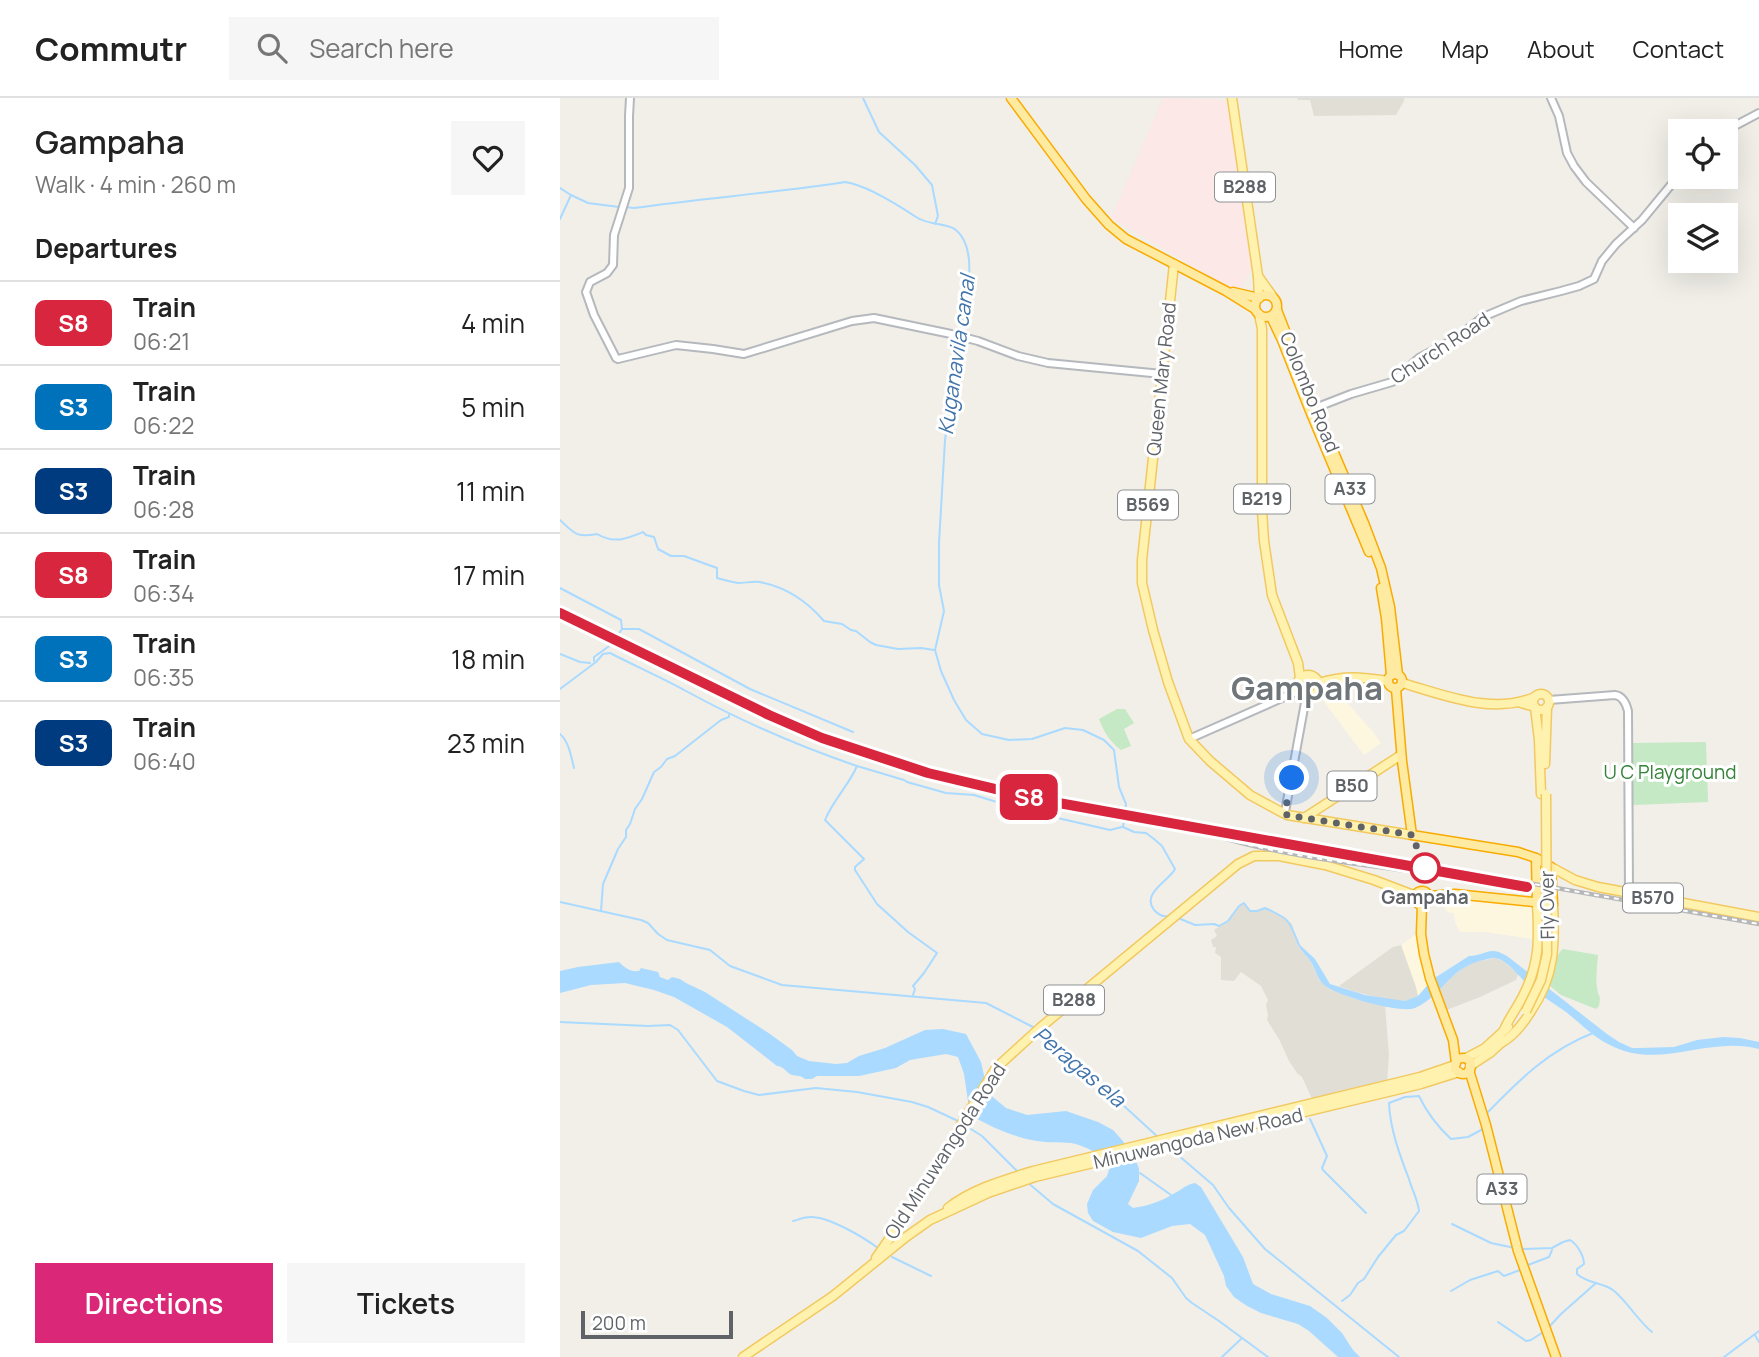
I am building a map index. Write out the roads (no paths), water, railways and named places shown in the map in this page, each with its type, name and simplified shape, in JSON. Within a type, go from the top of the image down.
[{"type":"highway","points":[[1011,98],[1086,199],[1109,225],[1126,239],[1226,291],[1257,312],[1272,315],[1277,301],[1267,295],[1258,298],[1226,291]]},
{"type":"highway","points":[[1257,312],[1258,298]]},
{"type":"highway","name":"Colombo Road","points":[[1272,315],[1384,579],[1390,607],[1401,755],[1412,835]]},
{"type":"highway","points":[[1412,835],[1506,850],[1536,858],[1551,867],[1553,904],[1455,894],[1429,896]]},
{"type":"highway","points":[[1536,858],[1537,903]]},
{"type":"highway","points":[[1418,892],[1427,892],[1429,896],[1428,901],[1422,905],[1417,902],[1418,892]]},
{"type":"highway","name":"A33","points":[[1422,905],[1421,934],[1430,978],[1484,1117],[1517,1248],[1556,1357]]},
{"type":"main road","name":"B288","points":[[1232,98],[1258,276],[1258,298]]},
{"type":"main road","name":"Queen Mary Road","points":[[1174,264],[1142,560],[1142,583],[1162,663],[1189,739]]},
{"type":"main road","name":"B288","points":[[1258,276],[1273,297]]},
{"type":"main road","name":"B219","points":[[1257,312],[1262,329],[1264,541],[1272,595],[1305,677]]},
{"type":"main road","name":"B219","points":[[1262,329],[1272,315]]},
{"type":"main road","points":[[1305,677],[1315,677],[1319,683],[1319,690],[1311,697],[1301,695],[1298,691],[1297,685],[1305,677]]},
{"type":"main road","points":[[1319,683],[1344,677],[1366,678],[1395,681],[1483,704],[1521,703],[1540,709],[1548,704]]},
{"type":"main road","points":[[1521,703],[1542,694],[1546,696],[1548,704],[1543,778]]},
{"type":"main road","points":[[1535,697],[1533,702],[1543,778]]},
{"type":"main road","name":"B569","points":[[1189,739],[1250,795],[1285,813],[1412,835]]},
{"type":"main road","name":"B50","points":[[1303,818],[1401,755]]},
{"type":"main road","name":"Fly Over","points":[[1524,1010],[1541,980],[1548,947],[1543,778]]},
{"type":"main road","name":"Old Minuwangoda Road","points":[[871,1266],[932,1177],[996,1068],[1024,1041],[1238,864],[1260,855],[1279,856],[1325,865],[1416,896]]},
{"type":"main road","name":"B570","points":[[1551,867],[1585,884],[1759,918]]},
{"type":"main road","points":[[1504,1030],[1528,987],[1537,960],[1537,903]]},
{"type":"main road","points":[[1463,1066],[1514,1035],[1540,998],[1547,983],[1553,954],[1553,904]]},
{"type":"main road","points":[[1463,1066],[1524,1010]]},
{"type":"main road","points":[[1501,1043],[1524,1010]]},
{"type":"main road","name":"Minuwangoda New Road","points":[[871,1266],[940,1214],[1015,1180],[1158,1144],[1421,1084],[1463,1066]]},
{"type":"main road","name":"B288","points":[[743,1357],[809,1314],[871,1266]]},
{"type":"street","points":[[630,98],[629,188],[614,235],[613,265],[590,282],[586,292],[616,358],[676,345],[744,354],[852,321],[874,318],[951,334],[1048,363],[1162,374]]},
{"type":"street","points":[[1551,98],[1559,116],[1567,153],[1574,166],[1586,182],[1634,228]]},
{"type":"street","points":[[1738,124],[1759,113]]},
{"type":"street","name":"Church Road","points":[[1312,409],[1392,382],[1419,358],[1455,339],[1483,317],[1521,301],[1594,279],[1602,261],[1668,188]]},
{"type":"street","points":[[1189,739],[1298,691]]},
{"type":"street","points":[[1548,704],[1615,695],[1626,703],[1629,894]]},
{"type":"street","points":[[1285,813],[1306,697]]},
{"type":"water","points":[[1298,945],[1315,959],[1330,984],[1365,995],[1405,1001],[1418,996],[1433,979],[1469,956],[1496,951],[1507,956],[1607,1034],[1632,1048],[1674,1047],[1697,1040],[1723,1037],[1759,1042],[1759,1049],[1720,1046],[1664,1054],[1627,1052],[1597,1037],[1527,984],[1507,964],[1494,958],[1463,969],[1415,1008],[1369,1003],[1324,985]]},
{"type":"water","points":[[619,962],[630,970],[639,971],[641,968],[658,972],[660,977],[668,980],[672,977],[680,979],[705,992],[770,1034],[797,1056],[809,1061],[847,1063],[925,1030],[943,1029],[966,1034],[981,1062],[988,1093],[1006,1108],[1027,1115],[1066,1111],[1113,1130],[1134,1155],[1139,1169],[1139,1181],[1128,1204],[1133,1208],[1160,1201],[1191,1184],[1195,1183],[1201,1187],[1243,1257],[1253,1284],[1271,1294],[1310,1306],[1342,1333],[1360,1357],[1338,1357],[1298,1324],[1261,1313],[1234,1297],[1226,1286],[1205,1235],[1190,1224],[1172,1226],[1141,1238],[1113,1232],[1093,1221],[1087,1204],[1093,1190],[1107,1176],[1111,1163],[1082,1146],[1019,1137],[970,1115],[964,1074],[958,1057],[946,1054],[910,1060],[896,1068],[859,1076],[817,1076],[805,1079],[777,1066],[727,1027],[674,997],[625,983],[591,985],[560,993],[560,971]]},
{"type":"waterway","points":[[863,98],[879,132],[915,165],[932,185],[938,216],[935,224]]},
{"type":"waterway","name":"Kuganavila canal","points":[[625,207],[845,182],[862,187],[921,220],[956,230],[964,239],[968,251],[969,280],[960,334]]},
{"type":"waterway","points":[[560,188],[571,195],[560,219]]},
{"type":"waterway","points":[[571,195],[588,203],[619,207]]},
{"type":"waterway","points":[[959,339],[945,440],[939,543],[939,585],[944,611],[935,650],[941,671],[966,720],[982,734],[1009,740],[1032,739],[1065,728],[1083,730],[1104,740],[1114,750],[1119,787],[1126,804],[1123,827],[1146,833],[1154,839],[1162,846],[1175,869],[1151,898],[1154,910],[1169,916]]},
{"type":"waterway","points":[[560,520],[580,535],[597,534],[609,539],[620,539],[643,532],[654,537],[658,549],[671,556],[684,556],[717,568],[717,578],[738,583],[760,582],[787,591],[803,601],[824,621],[842,624],[876,645],[934,650]]},
{"type":"waterway","points":[[560,588],[621,620],[622,629]]},
{"type":"waterway","points":[[594,661],[594,657],[612,644],[622,629],[639,629],[750,689],[853,732]]},
{"type":"waterway","points":[[560,689],[603,654],[610,653],[749,723],[857,766],[825,820],[864,859],[855,870],[877,904],[937,953],[913,986],[913,995]]},
{"type":"waterway","points":[[560,654],[590,663]]},
{"type":"waterway","points":[[601,911],[603,884],[654,772],[667,759],[675,756],[729,715]]},
{"type":"waterway","points":[[560,734],[568,745],[574,768]]},
{"type":"waterway","points":[[857,766],[946,793],[974,795],[1023,810],[1110,830],[1122,827]]},
{"type":"waterway","name":"Peragas ela","points":[[560,902],[641,920],[667,940],[710,950],[730,966],[782,985],[986,1003],[1033,1027]]},
{"type":"waterway","points":[[1178,918],[1195,925],[1219,926],[1228,921],[1244,903],[1250,911],[1265,908],[1284,918],[1299,945]]},
{"type":"waterway","points":[[560,1022],[670,1025],[678,1030],[717,1081],[744,1091],[759,1095],[816,1088],[857,1092],[912,1102],[958,1121]]},
{"type":"waterway","name":"Peragas ela","points":[[1042,1031],[1159,1138]]},
{"type":"waterway","points":[[1487,1113],[1549,1057],[1593,1033]]},
{"type":"waterway","points":[[1342,1301],[1364,1279],[1378,1257],[1396,1235],[1404,1231],[1419,1211],[1396,1142],[1389,1103],[1405,1097],[1419,1096],[1433,1119],[1451,1139],[1468,1137],[1483,1129]]},
{"type":"waterway","points":[[1310,1119],[1327,1156],[1323,1170],[1366,1213]]},
{"type":"waterway","points":[[966,1126],[982,1136],[1019,1173]]},
{"type":"waterway","name":"Peragas ela","points":[[1171,1149],[1213,1185],[1265,1249],[1399,1357]]},
{"type":"waterway","points":[[1140,1173],[1171,1195]]},
{"type":"waterway","points":[[1027,1182],[1053,1204],[1138,1251],[1172,1278],[1192,1303],[1268,1357]]},
{"type":"waterway","points":[[793,1221],[810,1217],[826,1220],[855,1233],[878,1248]]},
{"type":"waterway","points":[[1452,1224],[1491,1243],[1515,1248]]},
{"type":"waterway","points":[[1521,1249],[1552,1248],[1570,1240],[1578,1247],[1584,1261],[1577,1269],[1577,1274],[1613,1290],[1652,1332]]},
{"type":"waterway","points":[[1528,1265],[1549,1257],[1552,1250]]},
{"type":"waterway","points":[[892,1257],[931,1276]]},
{"type":"waterway","points":[[1451,1291],[1470,1280],[1498,1271],[1504,1276],[1520,1270]]},
{"type":"waterway","points":[[1549,1327],[1596,1283]]},
{"type":"waterway","points":[[1498,1322],[1526,1341],[1545,1331]]},
{"type":"waterway","name":"Peragas ela","points":[[1724,1357],[1759,1331]]},
{"type":"waterway","points":[[1755,1335],[1759,1342]]},
{"type":"waterway","points":[[1222,1357],[1241,1339]]},
{"type":"railway","points":[[560,609],[768,711],[815,731],[954,776],[1049,798],[1759,924]]},
{"type":"railway","points":[[1210,834],[1286,853],[1416,872]]},
{"type":"train","name":"S8","points":[[560,613],[769,715],[822,738],[928,773],[1042,800],[1527,887]]},
{"type":"place","name":"Gampaha","points":[[1425,868]]},
{"type":"district","name":"Gampaha","points":[[1307,688]]},
{"type":"park label","name":"U C Playground","points":[[1670,772]]}]
